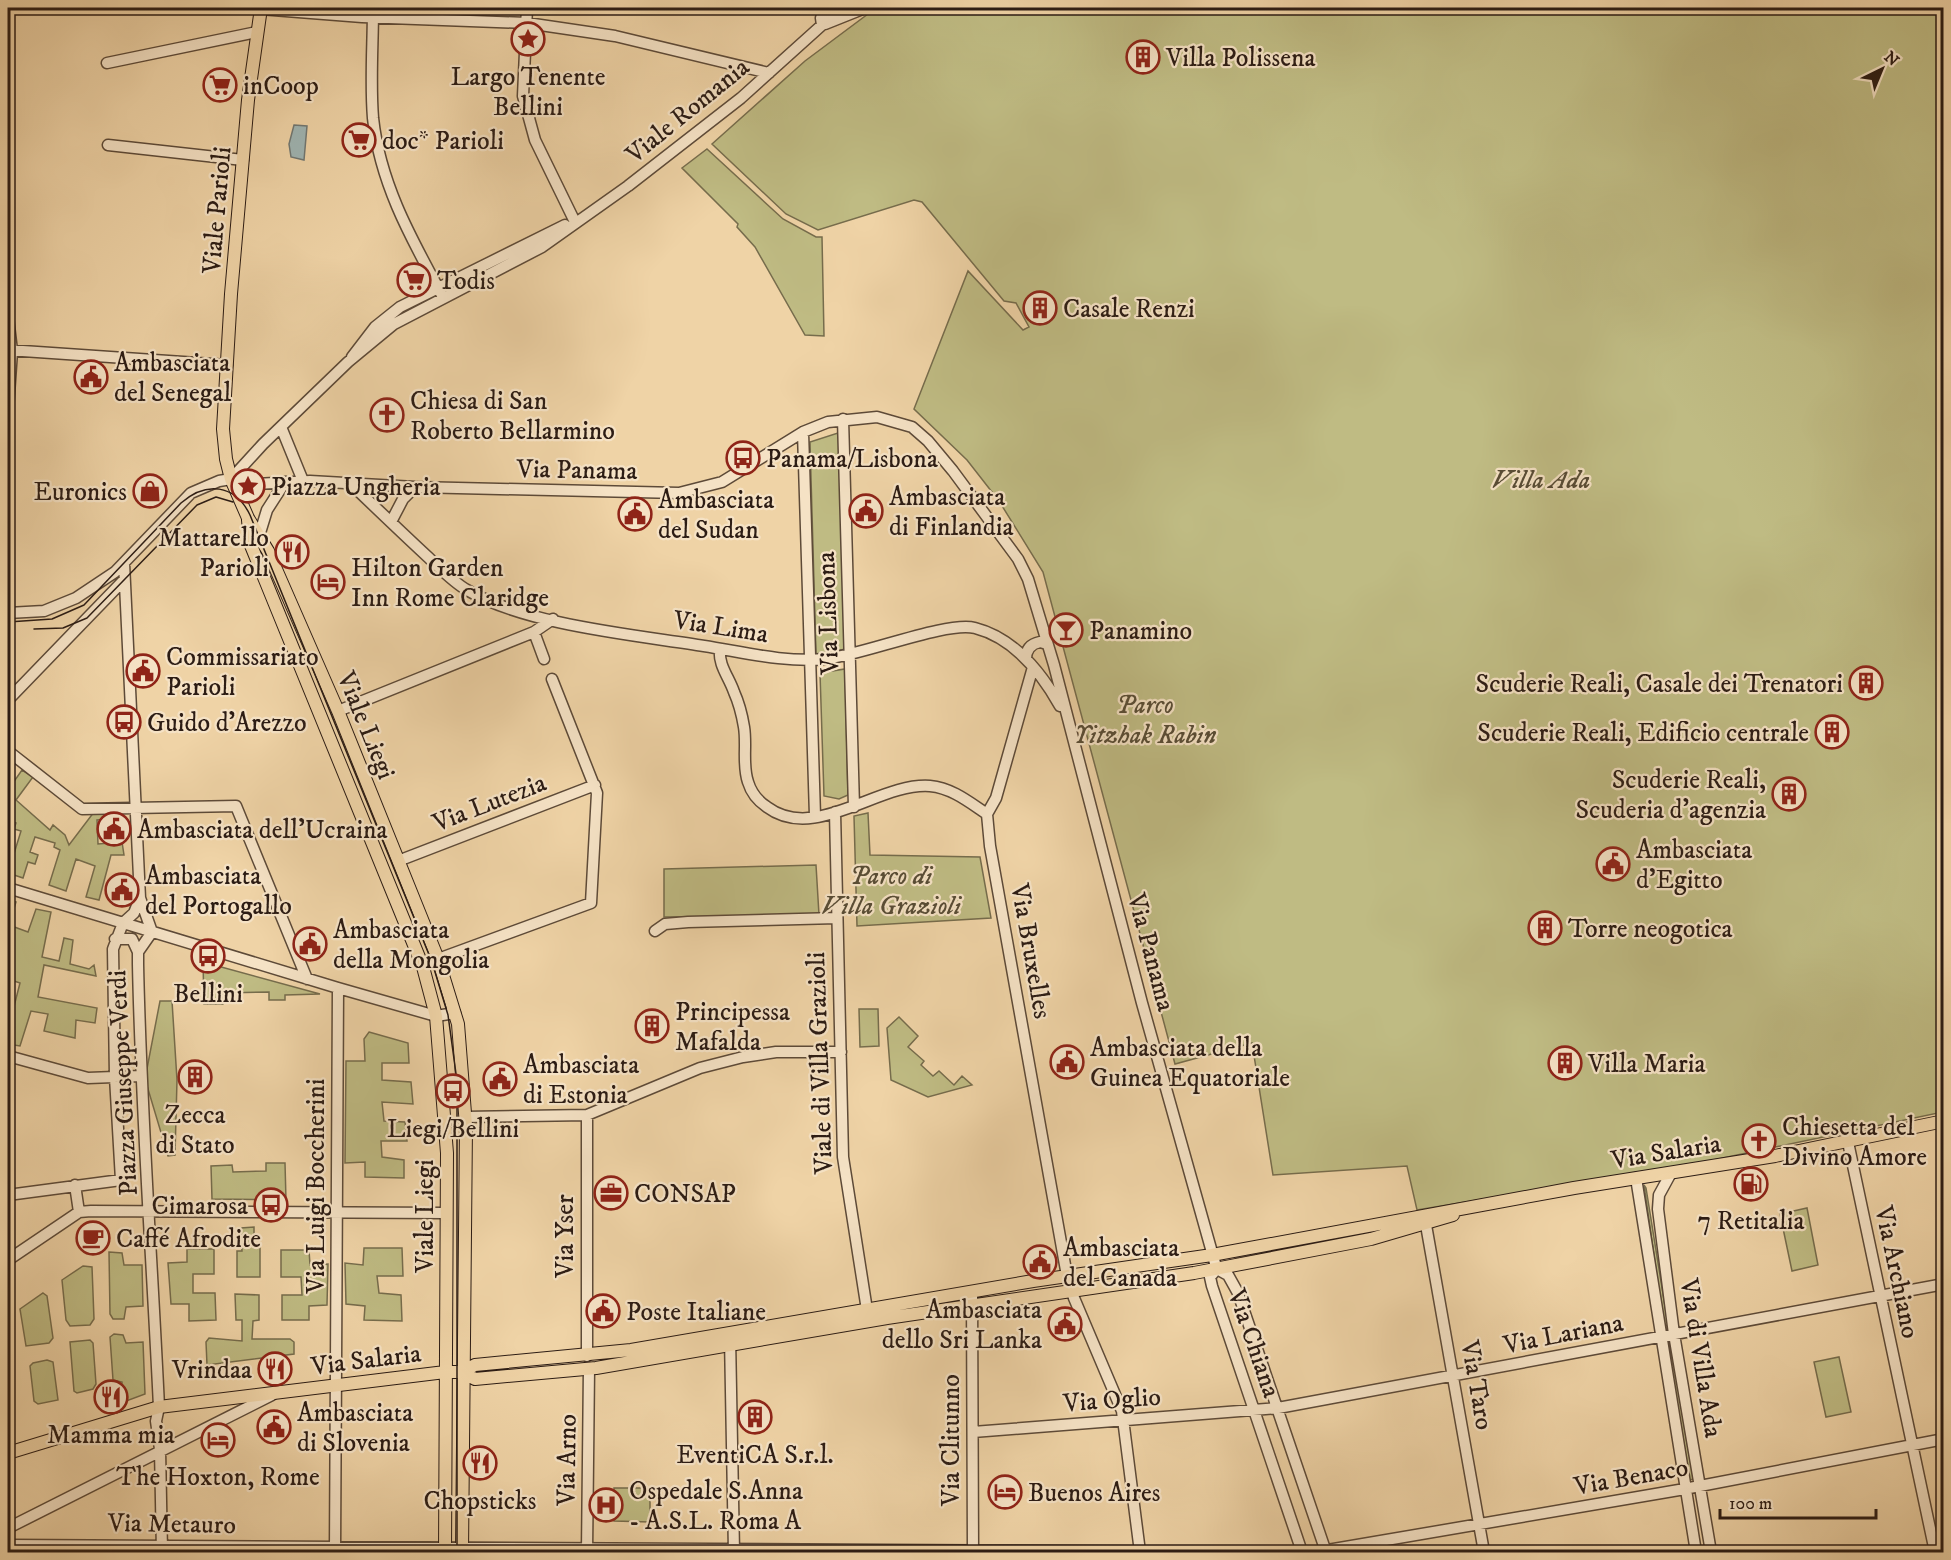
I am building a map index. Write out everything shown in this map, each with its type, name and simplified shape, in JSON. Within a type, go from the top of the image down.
[{"type":"main road","name":"Viale Parioli","points":[[231,479],[225,452],[224,417],[227,365],[243,160],[260,8]]},
{"type":"main road","points":[[231,479],[248,518]]},
{"type":"main road","name":"Viale Liegi","points":[[248,518],[259,536],[338,711],[438,959],[455,1013],[461,1047],[466,1117],[462,1551]]},
{"type":"main road","name":"Viale Liegi","points":[[248,518],[250,543],[423,967],[436,1016],[444,1098],[447,1213],[445,1551]]},
{"type":"main road","name":"Via Salaria","points":[[730,1339],[867,1310],[1067,1276],[1212,1255],[1328,1232],[1848,1142],[1944,1121]]},
{"type":"main road","name":"Via Salaria","points":[[8,1453],[159,1407],[445,1372],[462,1372],[475,1379],[730,1339],[972,1306],[1217,1269],[1371,1239],[1426,1225],[1465,1210]]},
{"type":"street","points":[[260,8],[527,23],[615,36],[769,73]]},
{"type":"street","points":[[527,8],[523,96],[535,140],[575,222]]},
{"type":"street","points":[[822,25],[821,18],[825,8]]},
{"type":"street","points":[[822,25],[837,8]]},
{"type":"street","points":[[822,25],[864,8]]},
{"type":"street","points":[[373,13],[373,110],[382,166],[404,225],[440,292]]},
{"type":"street","name":"Viale Romania","points":[[281,427],[348,362],[399,321],[440,292],[542,247],[698,133],[822,25]]},
{"type":"street","points":[[107,63],[257,32]]},
{"type":"street","points":[[108,144],[243,160]]},
{"type":"street","points":[[8,324],[8,409]]},
{"type":"street","points":[[9,350],[227,365]]},
{"type":"street","name":"Via Panama","points":[[295,482],[664,493],[695,491],[723,482],[803,432],[843,418],[884,418],[908,425],[928,441],[1018,559],[1028,579],[1217,1269]]},
{"type":"street","name":"Via Lisbona","points":[[843,418],[854,807]]},
{"type":"street","points":[[231,479],[281,427]]},
{"type":"street","points":[[281,427],[295,482]]},
{"type":"street","name":"Via Lisbona","points":[[803,432],[815,816]]},
{"type":"street","points":[[8,613],[31,613],[57,607],[115,572],[191,493],[208,483],[231,479],[256,484],[295,482]]},
{"type":"street","points":[[259,536],[267,510],[295,482]]},
{"type":"street","name":"Via Lima","points":[[350,483],[466,589],[503,607],[553,619],[720,649],[810,660],[851,656],[961,627],[975,628],[997,638],[1030,664],[1052,692],[1065,716]]},
{"type":"street","points":[[391,522],[403,499],[416,487]]},
{"type":"street","points":[[124,563],[140,898],[152,932]]},
{"type":"street","points":[[8,700],[124,580]]},
{"type":"street","points":[[338,711],[534,632],[553,619]]},
{"type":"street","points":[[534,632],[544,659]]},
{"type":"street","points":[[720,649],[721,662],[741,711],[746,775],[751,789],[766,806],[781,815],[798,818],[854,807],[919,786],[943,789],[968,801],[987,814],[996,798],[1030,664],[1027,651],[1045,647],[1041,665],[1030,664]]},
{"type":"street","points":[[438,959],[591,903],[597,815],[595,785],[552,679]]},
{"type":"street","points":[[8,751],[82,809],[236,806],[308,979]]},
{"type":"street","name":"Via Lutezia","points":[[398,861],[595,785]]},
{"type":"street","name":"Viale di Villa Grazioli","points":[[835,812],[845,1182],[867,1310]]},
{"type":"street","name":"Via Bruxelles","points":[[987,814],[990,846],[1067,1276]]},
{"type":"street","points":[[8,888],[436,1016],[455,1013]]},
{"type":"street","name":"Piazza Giuseppe Verdi","points":[[79,1212],[75,1185],[121,1180],[115,1077],[113,955],[116,939],[123,923],[136,910],[140,898]]},
{"type":"street","points":[[655,931],[665,924],[688,922],[837,918]]},
{"type":"street","name":"Piazza Giuseppe Verdi","points":[[138,952],[152,932]]},
{"type":"street","name":"Piazza Giuseppe Verdi","points":[[116,939],[132,939],[138,952],[140,1076],[150,1211],[159,1407],[156,1421],[160,1449],[162,1549]]},
{"type":"street","name":"Via Luigi Boccherini","points":[[335,1550],[338,1384],[338,988]]},
{"type":"street","points":[[466,1117],[587,1115],[700,1068],[743,1057],[776,1052],[841,1052]]},
{"type":"street","points":[[8,1056],[88,1078],[140,1076]]},
{"type":"street","name":"Via Yser","points":[[587,1115],[588,1362]]},
{"type":"street","name":"Via Archiano","points":[[1848,1142],[1935,1552]]},
{"type":"street","name":"Via di Villa Ada","points":[[1671,1173],[1659,1195],[1658,1205],[1674,1334],[1711,1552]]},
{"type":"street","name":"Via di Villa Ada","points":[[1636,1178],[1696,1552]]},
{"type":"street","points":[[8,1195],[75,1185]]},
{"type":"street","points":[[8,1260],[79,1212],[447,1213]]},
{"type":"street","name":"Via Taro","points":[[1426,1225],[1484,1552]]},
{"type":"street","points":[[1238,1293],[1239,1276],[1247,1262]]},
{"type":"street","name":"Via Chiana","points":[[1302,1552],[1211,1282],[1211,1274],[1217,1269],[1228,1275],[1238,1293],[1278,1408],[1322,1552]]},
{"type":"street","points":[[1067,1276],[1122,1411],[1139,1552]]},
{"type":"street","name":"Via Lariana","points":[[1254,1411],[1454,1377],[1944,1284]]},
{"type":"street","name":"Via Clitunno","points":[[972,1292],[973,1551]]},
{"type":"street","points":[[730,1339],[734,1552]]},
{"type":"street","name":"Via Arno","points":[[587,1551],[588,1362]]},
{"type":"street","points":[[8,1528],[160,1449],[239,1413],[275,1393]]},
{"type":"street","name":"Via Oglio","points":[[973,1432],[1254,1411]]},
{"type":"street","name":"Via Benaco","points":[[1322,1552],[1686,1489],[1944,1439]]},
{"type":"street","name":"Via Metauro","points":[[8,1545],[162,1549],[445,1551],[1222,1552]]},
{"type":"green space","name":"Villa Ada","points":[[876,8],[1943,8],[1943,1112],[1694,1164],[1417,1210],[1407,1166],[1273,1175],[1252,1043],[1175,1064],[1043,572],[999,501],[967,460],[914,409],[968,271],[1023,330],[1029,327],[1016,303],[1004,301],[922,202],[914,200],[818,230],[786,214],[712,144],[805,61]]},
{"type":"green space","points":[[707,149],[783,219],[816,237],[822,237],[824,336],[805,335],[755,247],[737,227],[738,224],[682,168]]},
{"type":"green space","points":[[841,432],[846,649],[816,654],[810,442]]},
{"type":"green space","points":[[845,669],[848,795],[839,799],[824,796],[820,673]]},
{"type":"green space","points":[[22,770],[33,777],[16,800],[50,830],[53,825],[65,835],[69,845],[94,812],[122,812],[121,818],[97,820],[98,844],[122,842],[124,855],[111,855],[99,900],[86,897],[95,866],[76,859],[66,891],[49,885],[60,850],[54,847],[55,843],[35,837],[30,852],[38,855],[35,864],[28,862],[23,878],[8,873],[21,831],[14,829],[16,823],[8,820],[8,790]]},
{"type":"green space","name":"Parco di Villa Grazioli","points":[[868,813],[870,855],[980,857],[991,918],[857,926],[854,816]]},
{"type":"green space","points":[[816,865],[819,915],[664,917],[664,869]]},
{"type":"green space","points":[[8,899],[16,902],[9,925],[28,932],[36,909],[51,912],[42,957],[59,961],[64,938],[73,940],[70,964],[89,969],[94,965],[96,976],[44,965],[38,997],[97,1008],[95,1023],[76,1020],[75,1038],[44,1031],[48,1014],[31,1011],[20,1046],[8,1044],[8,1030],[20,983],[8,979]]},
{"type":"green space","points":[[203,962],[320,994],[285,995],[285,1000],[269,1000],[269,992],[223,993],[223,1004],[204,1004]]},
{"type":"green space","points":[[160,1001],[172,1001],[177,1080],[175,1155],[168,1156],[145,1079]]},
{"type":"green space","points":[[859,1009],[878,1009],[879,1046],[860,1047]]},
{"type":"green space","points":[[899,1017],[918,1036],[908,1047],[924,1061],[921,1065],[933,1076],[939,1071],[954,1085],[962,1076],[972,1085],[928,1097],[891,1080],[887,1028]]},
{"type":"green space","points":[[369,1032],[408,1043],[409,1063],[382,1063],[382,1080],[411,1082],[413,1104],[382,1102],[384,1121],[405,1122],[407,1141],[381,1141],[382,1157],[404,1160],[404,1178],[365,1177],[365,1162],[345,1163],[346,1061],[365,1061],[364,1039]]},
{"type":"green space","points":[[266,1163],[285,1163],[286,1200],[212,1199],[211,1166],[232,1165],[233,1172],[266,1171]]},
{"type":"green space","points":[[1644,1185],[1668,1325],[1664,1326]]},
{"type":"green space","points":[[1807,1208],[1818,1265],[1792,1271],[1780,1214]]},
{"type":"green space","points":[[254,1227],[254,1248],[260,1248],[260,1277],[237,1277],[237,1251],[242,1251],[241,1228]]},
{"type":"green space","points":[[364,1248],[402,1248],[403,1276],[377,1276],[379,1293],[401,1295],[402,1321],[364,1320],[365,1306],[346,1304],[345,1263],[363,1265]]},
{"type":"green space","points":[[187,1249],[214,1249],[214,1274],[193,1274],[193,1293],[215,1293],[216,1320],[189,1321],[189,1304],[171,1304],[168,1263],[187,1262]]},
{"type":"green space","points":[[281,1250],[309,1250],[310,1265],[328,1264],[327,1305],[309,1306],[309,1320],[282,1320],[282,1295],[302,1295],[301,1277],[281,1277]]},
{"type":"green space","points":[[109,1252],[122,1253],[124,1265],[142,1265],[143,1306],[126,1307],[124,1319],[113,1319],[110,1314]]},
{"type":"green space","points":[[83,1266],[92,1267],[94,1319],[90,1325],[70,1326],[66,1320],[62,1280]]},
{"type":"green space","points":[[43,1293],[47,1296],[53,1338],[49,1343],[26,1346],[20,1309]]},
{"type":"green space","points":[[235,1294],[259,1295],[259,1320],[253,1321],[252,1339],[290,1339],[294,1342],[294,1354],[207,1365],[206,1342],[209,1338],[242,1341],[242,1320],[236,1320]]},
{"type":"green space","points":[[114,1334],[123,1335],[126,1343],[143,1342],[145,1394],[121,1403],[122,1382],[113,1380],[110,1337]]},
{"type":"green space","points":[[90,1340],[93,1343],[96,1384],[93,1389],[77,1393],[74,1391],[70,1342]]},
{"type":"green space","points":[[1671,1341],[1694,1479],[1689,1480],[1666,1342]]},
{"type":"green space","points":[[1839,1357],[1851,1412],[1826,1417],[1814,1362]]},
{"type":"green space","points":[[47,1360],[53,1362],[58,1400],[38,1404],[34,1401],[30,1366],[33,1363]]},
{"type":"green space","points":[[614,1488],[650,1488],[650,1522],[614,1521]]},
{"type":"water","points":[[294,125],[307,126],[304,160],[291,157],[289,144]]},
{"type":"tram line","points":[[8,622],[52,619],[84,605],[181,503],[200,491],[219,489],[228,492],[244,505],[250,515],[432,962],[448,1015],[457,1081],[457,1552]]},
{"type":"tram line","points":[[34,629],[63,628],[87,618],[197,505],[216,497],[233,502]]},
{"type":"place","name":"Largo Tenente Bellini","points":[[528,39]]},
{"type":"place","name":"Villa Polissena","points":[[1143,57]]},
{"type":"place","name":"inCoop","points":[[220,85]]},
{"type":"place","name":"doc* Parioli","points":[[359,140]]},
{"type":"place","name":"Todis","points":[[414,280]]},
{"type":"place","name":"Casale Renzi","points":[[1040,308]]},
{"type":"place","name":"Ambasciata del Senegal","points":[[91,377]]},
{"type":"place","name":"Chiesa di San Roberto Bellarmino","points":[[387,415]]},
{"type":"place","name":"Panama/Lisbona","points":[[743,458]]},
{"type":"place","name":"Piazza Ungheria","points":[[248,486]]},
{"type":"place","name":"Euronics","points":[[150,491]]},
{"type":"place","name":"Ambasciata di Finlandia","points":[[866,511]]},
{"type":"place","name":"Ambasciata del Sudan","points":[[635,514]]},
{"type":"place","name":"Mattarello Parioli","points":[[292,552]]},
{"type":"place","name":"Hilton Garden Inn Rome Claridge","points":[[328,582]]},
{"type":"place","name":"Panamino","points":[[1066,630]]},
{"type":"place","name":"Commissariato Parioli","points":[[143,671]]},
{"type":"place","name":"Scuderie Reali, Casale dei Trenatori","points":[[1866,683]]},
{"type":"place","name":"Guido d'Arezzo","points":[[124,722]]},
{"type":"place","name":"Scuderie Reali, Edificio centrale","points":[[1832,732]]},
{"type":"place","name":"Scuderie Reali, Scuderia d'agenzia","points":[[1789,794]]},
{"type":"place","name":"Ambasciata dell'Ucraina","points":[[114,829]]},
{"type":"place","name":"Ambasciata d'Egitto","points":[[1613,864]]},
{"type":"place","name":"Ambasciata del Portogallo","points":[[122,890]]},
{"type":"place","name":"Torre neogotica","points":[[1545,928]]},
{"type":"place","name":"Ambasciata della Mongolia","points":[[310,944]]},
{"type":"place","name":"Bellini","points":[[208,956]]},
{"type":"place","name":"Principessa Mafalda","points":[[652,1026]]},
{"type":"place","name":"Ambasciata della Guinea Equatoriale","points":[[1067,1062]]},
{"type":"place","name":"Villa Maria","points":[[1565,1063]]},
{"type":"place","name":"Zecca di Stato","points":[[195,1077]]},
{"type":"place","name":"Ambasciata di Estonia","points":[[500,1079]]},
{"type":"place","name":"Liegi/Bellini","points":[[453,1091]]},
{"type":"place","name":"Chiesetta del Divino Amore","points":[[1759,1141]]},
{"type":"place","name":"7 Retitalia","points":[[1751,1184]]},
{"type":"place","name":"CONSAP","points":[[611,1193]]},
{"type":"place","name":"Cimarosa","points":[[271,1205]]},
{"type":"place","name":"Caffé Afrodite","points":[[93,1238]]},
{"type":"place","name":"Ambasciata del Canada","points":[[1040,1262]]},
{"type":"place","name":"Poste Italiane","points":[[603,1311]]},
{"type":"place","name":"Ambasciata dello Sri Lanka","points":[[1065,1324]]},
{"type":"place","name":"Vrindaa","points":[[275,1369]]},
{"type":"place","name":"Mamma mia","points":[[111,1397]]},
{"type":"place","name":"EventiCA S.r.l.","points":[[755,1417]]},
{"type":"place","name":"Ambasciata di Slovenia","points":[[274,1427]]},
{"type":"place","name":"The Hoxton, Rome","points":[[218,1440]]},
{"type":"place","name":"Chopsticks","points":[[480,1463]]},
{"type":"place","name":"Buenos Aires","points":[[1005,1492]]},
{"type":"place","name":"Ospedale S.Anna - A.S.L. Roma A","points":[[606,1505]]},
{"type":"park label","name":"Parco Yitzhak Rabin","points":[[1145,719]]}]
